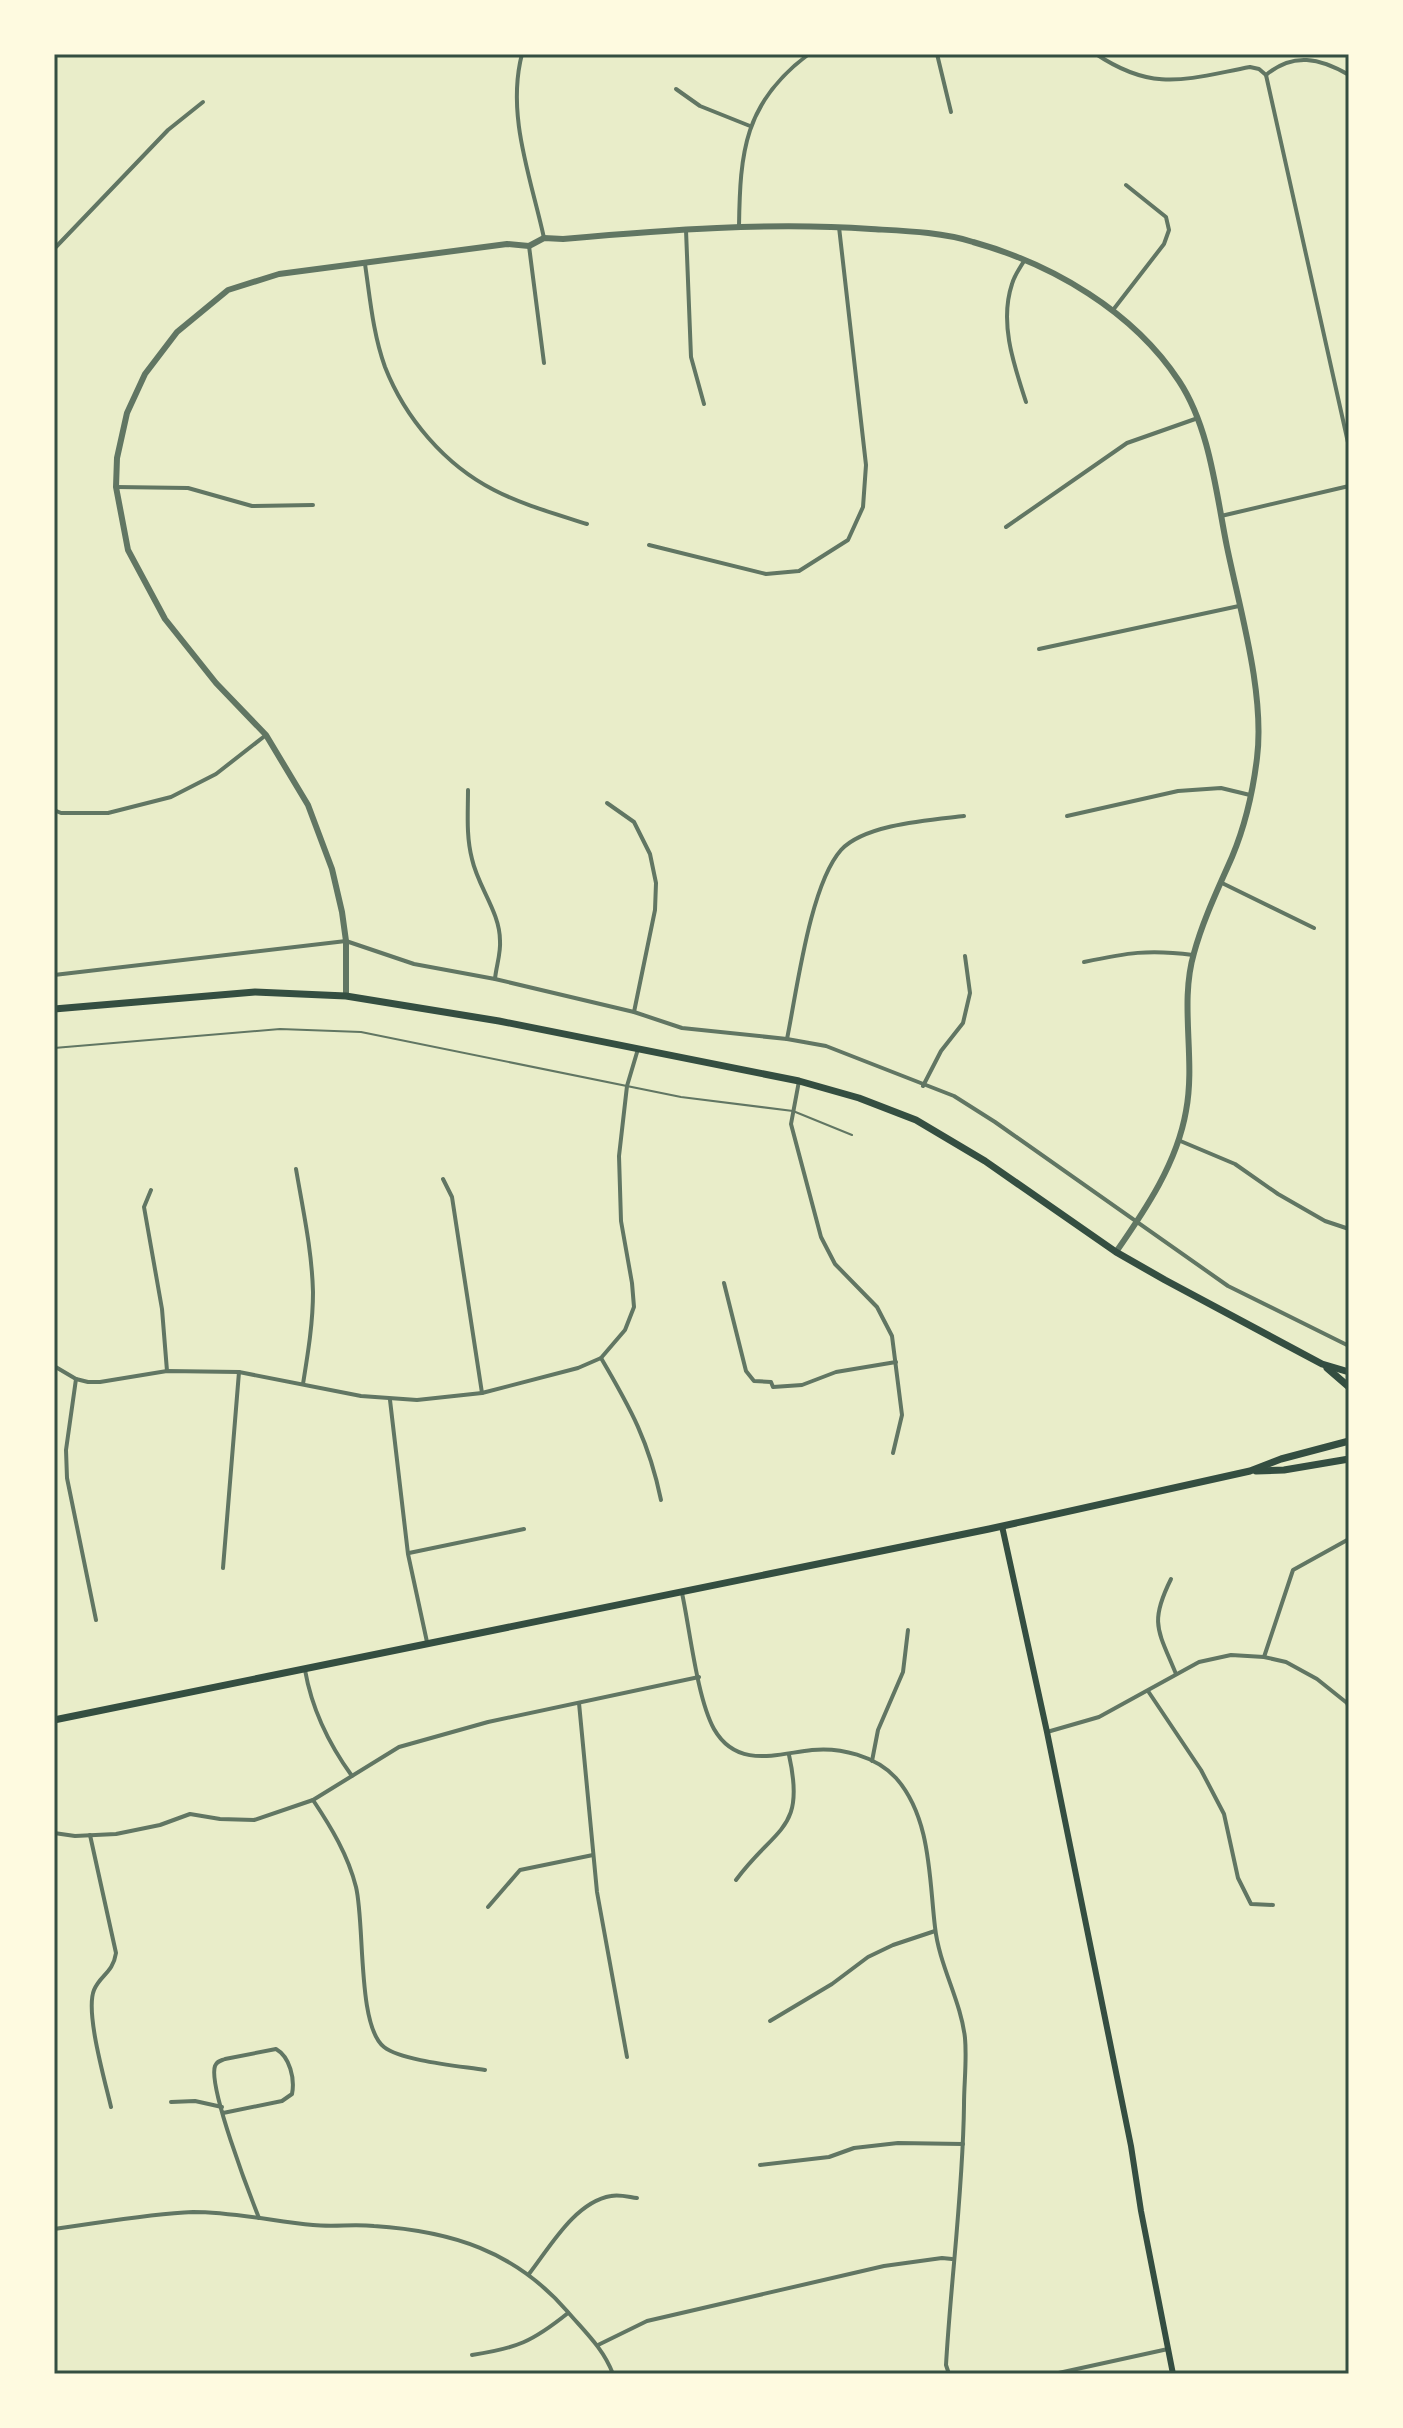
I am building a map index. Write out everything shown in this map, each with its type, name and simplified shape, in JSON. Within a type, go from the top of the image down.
[{"type":"main road","points":[[54,1009],[255,992],[346,996],[499,1021],[799,1081],[859,1098],[916,1120],[985,1161],[1116,1252],[1322,1364],[1349,1372]]},
{"type":"main road","points":[[1322,1364],[1349,1387]]},
{"type":"main road","points":[[54,1720],[1002,1526],[1250,1471],[1281,1459],[1349,1441]]},
{"type":"main road","points":[[1250,1471],[1284,1470],[1349,1459]]},
{"type":"main road","points":[[1002,1526],[1131,2146],[1173,2374]]},
{"type":"street","points":[[522,54],[516,77],[516,115],[544,238]]},
{"type":"street","points":[[739,227],[739,176],[750,126],[768,95],[791,67],[809,54]]},
{"type":"street","points":[[937,54],[951,112]]},
{"type":"street","points":[[1096,54],[1116,68],[1145,79],[1178,80],[1250,67],[1266,75],[1349,447]]},
{"type":"street","points":[[1266,75],[1279,64],[1295,59],[1334,66],[1349,75]]},
{"type":"street","points":[[676,89],[700,106],[750,126]]},
{"type":"street","points":[[55,247],[168,130],[203,102]]},
{"type":"street","points":[[1113,310],[1164,244],[1169,230],[1166,217],[1126,185]]},
{"type":"street","points":[[649,545],[766,574],[799,571],[848,540],[863,507],[866,465],[839,227]]},
{"type":"street","points":[[346,996],[346,941],[342,912],[332,869],[308,805],[266,735],[216,683],[165,619],[128,550],[116,487],[117,458],[127,413],[145,374],[177,332],[228,290],[279,274],[507,244],[529,246],[544,238],[685,228],[839,227],[913,231],[970,240],[1025,259],[1113,310],[1152,346],[1180,382],[1198,418],[1256,693],[1258,754],[1250,795],[1233,855],[1193,955],[1189,980],[1187,1109],[1165,1172],[1116,1252]]},
{"type":"street","points":[[685,228],[691,357],[704,404]]},
{"type":"street","points":[[529,246],[544,363]]},
{"type":"street","points":[[1025,259],[1011,284],[1007,324],[1011,357],[1026,402]]},
{"type":"street","points":[[365,264],[376,335],[385,366],[418,426],[443,453],[493,490],[587,524]]},
{"type":"street","points":[[1006,527],[1127,443],[1198,418]]},
{"type":"street","points":[[1221,516],[1349,486]]},
{"type":"street","points":[[116,487],[188,488],[252,506],[313,505]]},
{"type":"street","points":[[1039,649],[1239,606]]},
{"type":"street","points":[[54,810],[61,813],[108,813],[171,797],[216,774],[266,735]]},
{"type":"street","points":[[1067,816],[1178,791],[1221,788],[1250,795]]},
{"type":"street","points":[[468,790],[467,831],[471,857],[478,880],[495,914],[500,941],[495,979]]},
{"type":"street","points":[[607,803],[634,822],[650,854],[656,883],[655,910],[634,1012]]},
{"type":"street","points":[[787,1039],[817,900],[824,878],[842,849],[867,835],[901,824],[964,816]]},
{"type":"street","points":[[1220,882],[1314,928]]},
{"type":"street","points":[[54,975],[346,941],[414,964],[495,979],[634,1012],[682,1028],[826,1046],[954,1096],[1228,1286],[1349,1346]]},
{"type":"street","points":[[1084,962],[1129,952],[1157,950],[1193,955]]},
{"type":"street","points":[[923,1086],[941,1051],[963,1023],[970,993],[965,956]]},
{"type":"street","points":[[54,1366],[76,1379],[100,1382],[167,1371],[239,1372],[390,1400],[417,1400],[482,1393],[578,1368],[601,1358],[625,1330],[634,1307],[621,1221],[619,1156],[627,1086],[638,1049]]},
{"type":"street","points":[[799,1081],[791,1124],[821,1237],[835,1264],[877,1307],[892,1336],[902,1415],[893,1453]]},
{"type":"street","points":[[1178,1140],[1235,1164],[1325,1221],[1349,1229]]},
{"type":"street","points":[[296,1169],[313,1290],[312,1334],[303,1384]]},
{"type":"street","points":[[443,1179],[452,1197],[482,1393]]},
{"type":"street","points":[[151,1190],[144,1207],[162,1309],[167,1371]]},
{"type":"street","points":[[724,1283],[746,1371],[754,1381],[767,1381],[773,1387],[802,1385],[836,1372],[896,1362]]},
{"type":"street","points":[[601,1358],[641,1428],[661,1500]]},
{"type":"street","points":[[223,1568],[239,1372]]},
{"type":"street","points":[[76,1379],[66,1450],[67,1478],[96,1620]]},
{"type":"street","points":[[390,1400],[408,1554],[427,1645]]},
{"type":"street","points":[[408,1554],[524,1529]]},
{"type":"street","points":[[1264,1657],[1293,1570],[1349,1539]]},
{"type":"street","points":[[1171,1579],[1158,1605],[1158,1630],[1176,1674]]},
{"type":"street","points":[[682,1592],[699,1677],[714,1729],[731,1749],[752,1756],[843,1750],[872,1761],[894,1776],[912,1801],[923,1832],[935,1931],[965,2037],[963,2144],[946,2365],[949,2374]]},
{"type":"street","points":[[872,1761],[878,1730],[903,1672],[908,1630]]},
{"type":"street","points":[[1047,1732],[1099,1717],[1199,1662],[1231,1655],[1286,1662],[1317,1679],[1349,1708]]},
{"type":"street","points":[[304,1668],[312,1704],[325,1735],[352,1776]]},
{"type":"street","points":[[54,1833],[75,1836],[116,1834],[160,1825],[190,1814],[254,1820],[313,1800],[399,1747],[488,1722],[699,1677]]},
{"type":"street","points":[[1148,1691],[1201,1770],[1224,1814],[1238,1878],[1251,1904],[1273,1905]]},
{"type":"street","points":[[579,1703],[602,1925],[627,2057]]},
{"type":"street","points":[[736,1880],[753,1857],[788,1822],[795,1802],[795,1781],[789,1755]]},
{"type":"street","points":[[313,1800],[335,1833],[356,1888],[368,2019],[377,2041],[403,2056],[485,2070]]},
{"type":"street","points":[[90,1835],[116,1953],[114,1965],[94,1988],[91,2007],[111,2107]]},
{"type":"street","points":[[488,1907],[520,1870],[593,1855]]},
{"type":"street","points":[[770,2021],[832,1984],[868,1957],[935,1931]]},
{"type":"street","points":[[223,2113],[287,2099],[293,2089],[287,2057],[276,2049],[217,2062],[214,2068],[223,2113],[234,2153],[259,2218]]},
{"type":"street","points":[[171,2102],[195,2101],[222,2107]]},
{"type":"street","points":[[760,2165],[829,2157],[854,2148],[898,2143],[963,2144]]},
{"type":"street","points":[[529,2274],[562,2230],[596,2201],[613,2195],[637,2198]]},
{"type":"street","points":[[54,2229],[193,2212],[314,2225],[373,2226],[438,2233],[476,2244],[529,2274],[550,2291],[598,2345],[613,2374]]},
{"type":"street","points":[[598,2345],[647,2321],[884,2266],[952,2259]]},
{"type":"street","points":[[472,2355],[522,2345],[545,2332],[568,2313]]},
{"type":"street","points":[[1054,2374],[1168,2349]]},
{"type":"lane","points":[[54,1048],[280,1029],[361,1032],[681,1097],[793,1111],[852,1135]]}]
